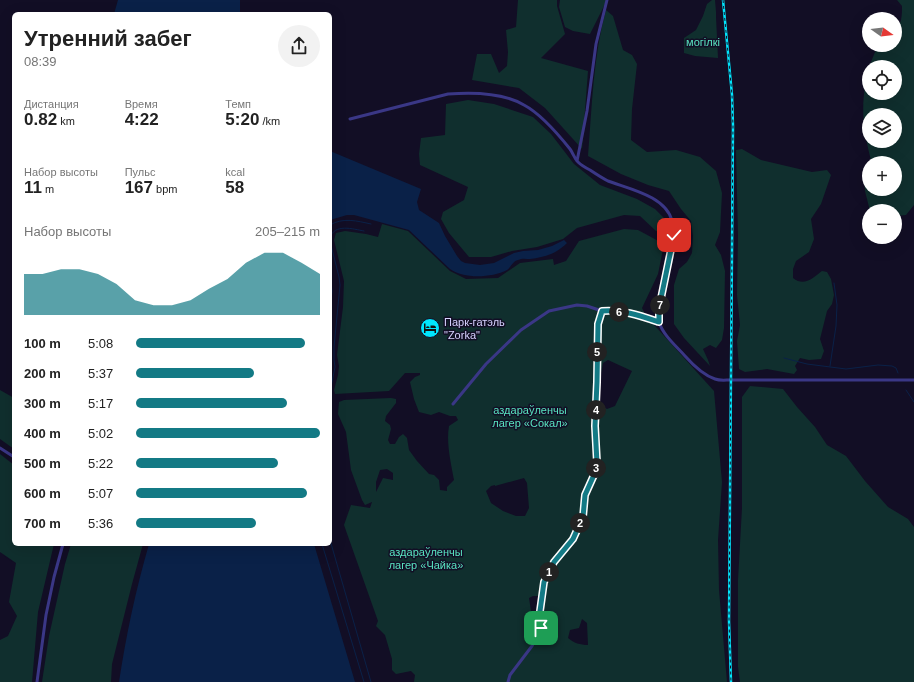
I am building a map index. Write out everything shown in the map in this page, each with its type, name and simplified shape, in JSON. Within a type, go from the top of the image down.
[{"type":"street","points":[[577,161],[587,111],[596,44],[607,0]]},
{"type":"street","points":[[350,119],[448,94],[462,92],[488,94],[524,104],[552,128],[571,150],[577,161],[607,180],[645,194],[658,201],[665,207],[672,220],[674,235],[659,308],[659,322],[666,335],[704,374],[716,380],[914,380]]},
{"type":"street","points":[[453,404],[491,359],[521,330],[549,310],[577,305],[587,306],[602,311],[609,310],[634,314],[659,322]]},
{"type":"street","points":[[508,682],[510,675],[532,646],[541,628],[540,611],[544,582],[554,562],[573,539],[583,517],[585,495],[594,475],[597,463],[595,426],[598,324],[602,311]]},
{"type":"street","points":[[0,448],[12,456]]},
{"type":"street","points":[[37,682],[46,615],[62,546]]},
{"type":"green space","points":[[518,0],[557,0],[557,6],[565,34],[541,58],[588,71],[582,149],[545,108],[519,88],[472,80],[477,54],[491,54],[499,73],[507,66],[508,52],[506,30],[516,27]]},
{"type":"green space","points":[[560,0],[607,0],[590,34],[573,31],[565,27],[559,7]]},
{"type":"green space","name":"могілкі","points":[[712,0],[715,0],[718,58],[695,56],[684,53],[684,38],[696,30],[707,4]]},
{"type":"green space","points":[[897,0],[914,0],[914,205],[906,215],[902,215],[902,204],[868,204],[866,196],[902,196],[902,156],[870,156],[868,148],[902,148],[902,108],[863,108],[864,100],[902,100],[902,60],[872,60],[875,52],[902,52],[902,6]]},
{"type":"green space","points":[[606,10],[613,16],[623,50],[632,55],[637,64],[632,109],[631,140],[647,152],[676,150],[700,157],[716,171],[722,193],[720,232],[715,245],[721,255],[725,271],[724,328],[722,340],[716,348],[710,345],[703,349],[710,366],[684,338],[674,324],[674,285],[679,269],[687,262],[692,253],[693,236],[691,221],[669,191],[648,185],[621,174],[588,156],[598,46]]},
{"type":"green space","points":[[468,100],[494,104],[533,117],[551,134],[574,164],[600,185],[637,199],[655,209],[668,222],[665,230],[656,231],[640,216],[624,215],[577,228],[563,239],[537,247],[512,251],[491,257],[469,257],[449,233],[441,219],[443,212],[464,200],[468,187],[420,165],[419,154],[421,138],[445,135],[446,104]]},
{"type":"green space","points":[[742,149],[761,160],[812,172],[827,170],[831,175],[821,204],[811,219],[814,239],[809,252],[796,261],[793,269],[793,278],[797,281],[805,282],[822,271],[827,272],[831,279],[834,295],[832,304],[827,311],[820,339],[824,351],[821,359],[809,360],[800,358],[795,366],[797,370],[794,374],[767,369],[745,372],[739,369],[737,341],[740,325],[737,295],[738,236],[736,150]]},
{"type":"green space","points":[[382,224],[408,231],[450,271],[466,279],[498,278],[520,263],[553,259],[554,265],[566,261],[579,241],[624,229],[638,230],[664,244],[658,274],[642,308],[646,316],[714,391],[722,482],[718,540],[719,590],[727,682],[414,682],[415,675],[411,671],[396,674],[392,670],[392,659],[385,635],[376,626],[378,621],[344,525],[351,505],[370,508],[372,502],[365,505],[351,470],[346,432],[338,414],[339,402],[344,400],[396,399],[396,403],[386,416],[385,421],[390,425],[391,429],[388,440],[390,444],[395,444],[399,437],[403,434],[407,438],[409,450],[417,461],[429,474],[434,475],[439,480],[440,490],[447,491],[447,487],[454,480],[449,453],[448,433],[449,426],[458,420],[456,416],[450,416],[439,412],[431,415],[419,412],[410,382],[415,377],[420,375],[420,373],[405,373],[389,391],[335,394],[334,390],[339,366],[337,355],[343,307],[344,281],[334,240],[336,233],[345,231],[378,237]],"holes":[[[608,360],[632,371],[615,406],[607,409],[595,402],[603,363]],[[387,469],[393,473],[393,480],[383,478],[376,492],[376,482],[380,470]],[[524,478],[527,483],[529,508],[525,516],[516,516],[503,511],[491,503],[486,491],[491,486]],[[533,596],[545,596],[545,598],[540,601],[541,616],[539,627],[533,624],[529,598]],[[582,619],[587,623],[588,645],[582,645],[568,638],[570,630],[579,628]]]},
{"type":"green space","points":[[750,386],[783,389],[815,427],[827,445],[846,456],[865,481],[888,507],[908,519],[914,527],[914,682],[740,682],[738,667],[738,580],[742,508],[742,397]]},
{"type":"green space","points":[[0,390],[12,397],[12,448],[0,439]]},
{"type":"green space","points":[[0,454],[12,463],[12,546],[54,546],[38,612],[32,682],[0,682],[0,640],[8,636],[17,616],[9,602],[16,563],[0,552]]},
{"type":"green space","points":[[70,546],[142,546],[112,664],[111,682],[42,682],[49,636]]},
{"type":"water","points":[[118,0],[240,0],[240,12],[115,12]]},
{"type":"water","points":[[332,152],[421,189],[417,202],[419,210],[439,223],[457,256],[465,263],[480,265],[494,263],[514,253],[538,250],[552,246],[564,240],[567,243],[559,250],[545,256],[516,261],[507,270],[501,273],[486,276],[470,276],[450,269],[409,230],[354,215],[347,215],[332,219]]},
{"type":"water","points":[[148,546],[315,546],[355,682],[119,682],[140,578]]},
{"type":"waterway","points":[[332,224],[345,220],[371,224]]},
{"type":"waterway","points":[[332,233],[335,230],[344,228],[364,231]]},
{"type":"waterway","points":[[332,249],[340,285],[334,347],[335,367],[332,382]]},
{"type":"waterway","points":[[830,366],[836,326],[837,305],[834,283]]},
{"type":"waterway","points":[[784,358],[807,364],[846,369],[878,365],[892,366],[896,368],[898,373]]},
{"type":"waterway","points":[[906,390],[914,402]]},
{"type":"waterway","points":[[323,546],[364,682]]},
{"type":"waterway","points":[[332,546],[371,682]]},
{"type":"railway","points":[[723,0],[732,95],[733,126],[729,621],[731,682]]},
{"type":"place","name":"Парк-гатэль \"Zorka\"","points":[[430,328]]},
{"type":"route","points":[[541,628],[540,611],[544,582],[554,562],[573,539],[583,517],[585,495],[594,475],[597,463],[595,426],[598,324],[602,311],[609,310],[634,314],[659,322],[659,308],[674,235]]},
{"type":"park label","name":"аздараўленчы лагер «Сокал»","points":[[530,416]]},
{"type":"park label","name":"аздараўленчы лагер «Чайка»","points":[[426,558]]}]
